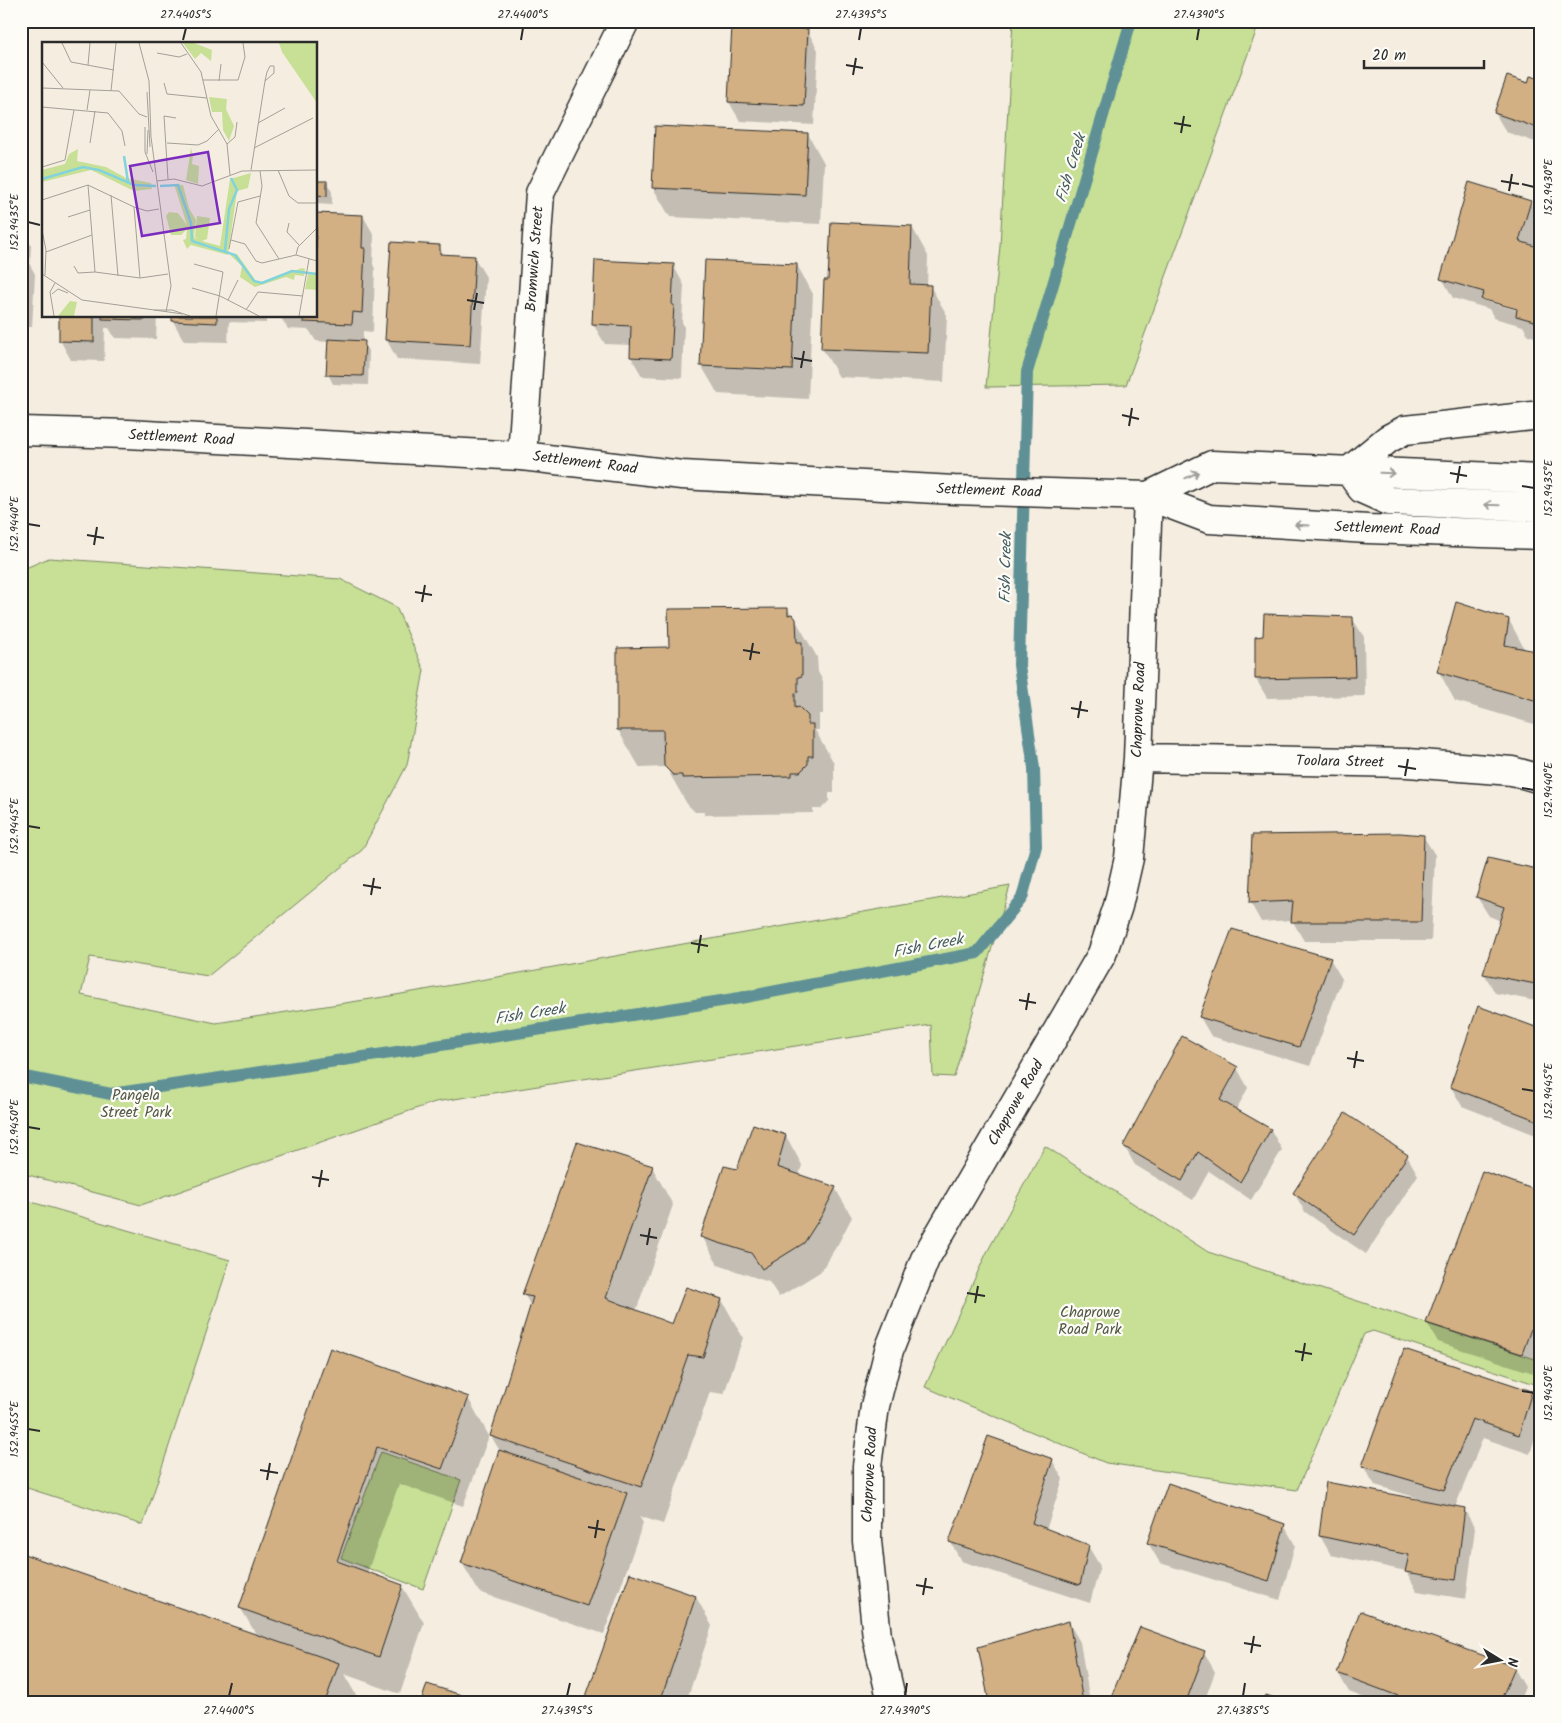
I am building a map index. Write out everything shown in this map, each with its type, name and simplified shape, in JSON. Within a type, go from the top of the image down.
[{"type":"street","name":"Bromwich Street","points":[[522,456],[540,193],[625,21]]},
{"type":"street","points":[[1541,415],[1406,430],[1388,439],[1349,471],[1362,489],[1389,501],[1541,507]]},
{"type":"street","name":"Settlement Road","points":[[21,431],[128,434],[522,456],[682,475],[954,490],[1148,496],[1209,520],[1368,529],[1541,535]]},
{"type":"street","name":"Settlement Road","points":[[1148,496],[1212,465],[1541,478]]},
{"type":"street","name":"Chaprowe Road","points":[[892,1702],[877,1637],[867,1541],[867,1466],[874,1406],[887,1359],[925,1260],[1102,954],[1118,906],[1129,858],[1138,758],[1148,496]]},
{"type":"street","name":"Toolara Street","points":[[1138,758],[1408,763],[1512,771],[1541,779]]},
{"type":"green space","points":[[1013,21],[1260,21],[1126,385],[986,387],[1000,246]]},
{"type":"green space","name":"Pangela Street Park","points":[[49,558],[340,579],[396,607],[424,670],[407,765],[362,850],[208,976],[90,957],[81,995],[216,1023],[390,996],[1010,886],[954,1077],[933,1076],[931,1025],[435,1102],[141,1205],[21,1173],[21,570]]},
{"type":"green space","name":"Chaprowe Road Park","points":[[1045,1146],[1208,1252],[1541,1361],[1541,1386],[1373,1331],[1364,1334],[1297,1490],[1106,1463],[925,1387],[986,1254]]},
{"type":"green space","points":[[21,1199],[230,1260],[143,1525],[21,1486]]},
{"type":"green space","points":[[381,1452],[461,1480],[423,1589],[341,1558]]},
{"type":"building","points":[[732,25],[808,29],[804,106],[728,102]]},
{"type":"building","points":[[1507,76],[1528,83],[1530,76],[1541,79],[1541,129],[1494,113]]},
{"type":"building","points":[[655,126],[808,133],[805,195],[652,188]]},
{"type":"building","points":[[318,181],[327,181],[327,196],[318,195]]},
{"type":"building","points":[[1469,182],[1531,201],[1519,241],[1541,248],[1541,323],[1516,316],[1517,309],[1481,299],[1484,292],[1440,279]]},
{"type":"building","points":[[318,213],[363,215],[362,248],[365,248],[362,313],[353,312],[352,324],[303,322],[304,318],[318,318]]},
{"type":"building","points":[[831,222],[912,226],[910,284],[931,285],[928,353],[821,349],[824,280],[828,280]]},
{"type":"building","points":[[391,242],[440,245],[440,254],[475,256],[470,345],[385,340]]},
{"type":"building","points":[[21,253],[24,253],[21,306]]},
{"type":"building","points":[[595,260],[674,264],[671,359],[630,357],[631,326],[592,324]]},
{"type":"building","points":[[705,260],[797,264],[792,370],[700,366]]},
{"type":"building","points":[[59,318],[94,318],[94,342],[59,341]]},
{"type":"building","points":[[102,318],[146,318],[145,320]]},
{"type":"building","points":[[172,318],[217,318],[217,323],[172,321]]},
{"type":"building","points":[[328,339],[365,341],[363,376],[326,375]]},
{"type":"building","points":[[1456,602],[1509,619],[1505,645],[1536,651],[1541,632],[1541,702],[1437,672]]},
{"type":"building","points":[[788,608],[788,615],[792,614],[796,619],[797,642],[802,642],[802,676],[798,677],[795,708],[799,707],[808,716],[808,724],[813,724],[813,756],[808,756],[808,764],[800,772],[792,772],[792,776],[682,778],[682,775],[673,775],[664,766],[663,730],[617,730],[617,648],[669,647],[668,609]]},
{"type":"building","points":[[1264,614],[1353,617],[1355,677],[1255,679],[1255,637],[1263,636]]},
{"type":"building","points":[[1400,833],[1424,835],[1421,922],[1291,922],[1293,901],[1249,903],[1252,835]]},
{"type":"building","points":[[1488,858],[1541,870],[1541,985],[1483,974],[1504,907],[1476,897]]},
{"type":"building","points":[[1232,929],[1331,958],[1299,1047],[1199,1017]]},
{"type":"building","points":[[1478,1006],[1541,1029],[1541,1122],[1450,1087]]},
{"type":"building","points":[[1182,1036],[1238,1067],[1220,1100],[1271,1129],[1240,1182],[1198,1152],[1182,1181],[1123,1146]]},
{"type":"building","points":[[1345,1113],[1408,1155],[1354,1235],[1293,1193]]},
{"type":"building","points":[[753,1124],[786,1135],[777,1167],[836,1187],[822,1215],[804,1243],[762,1269],[751,1253],[700,1237],[724,1166],[737,1169]]},
{"type":"building","points":[[577,1142],[653,1166],[606,1298],[672,1324],[686,1287],[722,1299],[703,1357],[688,1355],[641,1487],[490,1436],[533,1297],[522,1295]]},
{"type":"building","points":[[1482,1171],[1541,1192],[1541,1301],[1522,1354],[1426,1323]]},
{"type":"building","points":[[330,1348],[469,1397],[442,1469],[377,1447],[337,1561],[403,1585],[379,1657],[239,1608]]},
{"type":"building","points":[[1404,1349],[1532,1391],[1519,1435],[1472,1419],[1444,1490],[1362,1466]]},
{"type":"building","points":[[988,1436],[1053,1459],[1032,1523],[1089,1545],[1080,1585],[949,1542]]},
{"type":"building","points":[[499,1450],[627,1493],[587,1606],[461,1563]]},
{"type":"building","points":[[1326,1482],[1465,1508],[1456,1580],[1405,1572],[1409,1555],[1319,1536]]},
{"type":"building","points":[[1168,1483],[1285,1524],[1269,1581],[1147,1543]]},
{"type":"building","points":[[21,1553],[339,1663],[325,1702],[21,1702]]},
{"type":"building","points":[[630,1573],[696,1596],[660,1702],[584,1702]]},
{"type":"building","points":[[1360,1611],[1515,1667],[1500,1702],[1414,1702],[1337,1673]]},
{"type":"building","points":[[1069,1621],[1083,1702],[989,1702],[978,1647]]},
{"type":"building","points":[[1140,1627],[1205,1651],[1186,1702],[1109,1702]]},
{"type":"building","points":[[427,1684],[483,1702],[421,1702]]},
{"type":"building","points":[[1266,1695],[1286,1702],[1263,1702]]},
{"type":"waterway","name":"Fish Creek","points":[[21,1076],[111,1094],[384,1054],[740,998],[977,953],[1022,898],[1036,846],[1034,768],[1019,665],[1027,372],[1131,21]]}]
